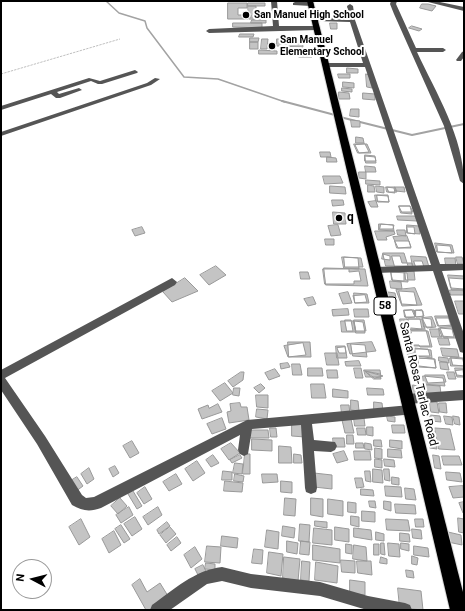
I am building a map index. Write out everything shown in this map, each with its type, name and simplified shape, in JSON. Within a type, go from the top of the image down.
[{"type":"highway","name":"Santa Rosa-Tarlac Road","points":[[311,3],[459,610]]},
{"type":"street","points":[[274,1],[276,28]]},
{"type":"street","points":[[394,1],[393,5],[448,126],[464,181]]},
{"type":"street","points":[[427,1],[464,9]]},
{"type":"street","points":[[295,4],[311,3]]},
{"type":"street","points":[[350,6],[352,20],[464,349]]},
{"type":"street","points":[[208,31],[276,28],[352,20]]},
{"type":"street","points":[[413,50],[443,50]]},
{"type":"street","points":[[459,60],[464,53]]},
{"type":"street","points":[[326,65],[367,65]]},
{"type":"street","points":[[1,108],[52,92],[58,97],[135,72]]},
{"type":"street","points":[[1,134],[149,84],[156,79]]},
{"type":"street","points":[[376,270],[464,267]]},
{"type":"street","points":[[1,375],[172,282]]},
{"type":"street","points":[[1,381],[48,449],[77,500],[83,504],[89,505],[96,503],[247,425],[306,419],[409,405],[464,395]]},
{"type":"street","points":[[306,419],[311,488]]},
{"type":"street","points":[[244,450],[247,425]]},
{"type":"street","points":[[308,445],[331,446]]},
{"type":"street","points":[[157,610],[202,579],[212,575],[222,574],[251,581],[320,589],[368,603],[405,610]]},
{"type":"path","points":[[1,74],[120,39]]},
{"type":"building","points":[[228,3],[247,3],[247,8],[238,8],[238,15],[248,15],[248,19],[228,19]]},
{"type":"building","points":[[248,3],[265,3],[265,6],[248,6]]},
{"type":"building","points":[[422,4],[436,6],[432,11],[420,8]]},
{"type":"building","points":[[248,6],[256,6],[256,16],[249,16]]},
{"type":"building","points":[[249,17],[265,17],[265,20],[249,19]]},
{"type":"building","points":[[252,20],[266,20],[266,23],[251,23]]},
{"type":"building","points":[[233,23],[262,23],[262,28],[233,27]]},
{"type":"building","points":[[330,23],[337,23],[337,29],[331,29]]},
{"type":"building","points":[[412,26],[422,29],[419,31],[409,28]]},
{"type":"building","points":[[240,34],[254,34],[253,37],[239,37]]},
{"type":"building","points":[[250,38],[259,38],[258,42],[250,42]]},
{"type":"building","points":[[262,39],[268,39],[267,49],[261,49]]},
{"type":"building","points":[[277,39],[302,40],[303,47],[277,46]]},
{"type":"building","points":[[250,42],[258,42],[258,49],[250,49]]},
{"type":"building","points":[[259,50],[277,51],[277,54],[259,54]]},
{"type":"building","points":[[290,50],[302,50],[303,53],[290,53]]},
{"type":"building","points":[[298,54],[311,54],[312,57],[299,57]]},
{"type":"building","points":[[347,68],[358,69],[358,73],[347,73]]},
{"type":"building","points":[[338,74],[350,74],[350,78],[339,78]]},
{"type":"building","points":[[366,74],[369,75],[372,88],[367,87]]},
{"type":"building","points":[[343,82],[354,83],[354,88],[343,87]]},
{"type":"building","points":[[342,88],[352,89],[352,92],[342,91]]},
{"type":"building","points":[[339,92],[349,93],[350,99],[339,99]]},
{"type":"building","points":[[363,93],[375,94],[375,100],[363,99]]},
{"type":"building","points":[[351,109],[359,109],[359,117],[350,116]]},
{"type":"building","points":[[351,120],[360,121],[360,127],[352,127]]},
{"type":"building","points":[[356,137],[363,138],[364,143],[356,143]]},
{"type":"building","points":[[354,144],[367,144],[371,153],[358,153]]},
{"type":"building","points":[[365,144],[369,152],[359,153],[355,145]]},
{"type":"building","points":[[320,152],[330,152],[331,157],[321,157]]},
{"type":"building","points":[[365,155],[375,156],[376,163],[366,163]]},
{"type":"building","points":[[365,156],[375,157],[376,161],[365,161]]},
{"type":"building","points":[[327,157],[336,158],[337,162],[327,162]]},
{"type":"building","points":[[365,166],[375,167],[376,172],[366,172]]},
{"type":"building","points":[[359,172],[366,172],[366,179],[359,178]]},
{"type":"building","points":[[323,176],[340,176],[343,183],[325,184]]},
{"type":"building","points":[[366,180],[380,181],[380,185],[366,184]]},
{"type":"building","points":[[368,185],[374,186],[375,192],[368,192]]},
{"type":"building","points":[[330,186],[345,187],[346,194],[330,193]]},
{"type":"building","points":[[376,186],[384,187],[384,193],[377,192]]},
{"type":"building","points":[[386,187],[394,188],[395,193],[387,192]]},
{"type":"building","points":[[387,187],[395,187],[397,192],[389,192]]},
{"type":"building","points":[[395,187],[404,187],[405,192],[396,191]]},
{"type":"building","points":[[375,195],[388,196],[389,202],[376,201]]},
{"type":"building","points":[[377,195],[388,195],[389,202],[378,202]]},
{"type":"building","points":[[332,200],[343,200],[344,205],[333,206]]},
{"type":"building","points":[[376,201],[378,207],[371,207],[368,202]]},
{"type":"building","points":[[399,206],[410,206],[413,212],[402,212]]},
{"type":"building","points":[[399,206],[410,206],[412,214],[401,213]]},
{"type":"building","name":"q","points":[[333,212],[345,213],[346,224],[334,224]]},
{"type":"building","points":[[397,216],[415,216],[417,221],[398,220]]},
{"type":"building","points":[[379,224],[393,225],[394,231],[379,230]]},
{"type":"building","points":[[381,224],[394,225],[393,229],[380,229]]},
{"type":"building","points":[[338,225],[341,235],[331,236],[328,226]]},
{"type":"building","points":[[407,225],[419,226],[420,234],[407,233]]},
{"type":"building","points":[[142,227],[145,233],[135,236],[132,230]]},
{"type":"building","points":[[407,227],[414,227],[415,234],[408,233]]},
{"type":"building","points":[[397,230],[405,230],[406,236],[398,235]]},
{"type":"building","points":[[375,231],[394,231],[395,234],[386,237],[387,240],[378,240]]},
{"type":"building","points":[[407,236],[411,247],[398,248],[393,237]]},
{"type":"building","points":[[325,239],[334,239],[334,245],[326,245]]},
{"type":"building","points":[[395,241],[409,241],[411,248],[397,248]]},
{"type":"building","points":[[435,243],[452,245],[454,253],[437,252]]},
{"type":"building","points":[[437,245],[450,246],[452,253],[438,252]]},
{"type":"building","points":[[383,253],[404,253],[408,266],[386,266]]},
{"type":"building","points":[[383,254],[390,256],[390,260],[382,259]]},
{"type":"building","points":[[392,256],[400,256],[402,263],[412,263],[413,267],[395,267]]},
{"type":"building","points":[[411,256],[426,257],[429,267],[413,267]]},
{"type":"building","points":[[342,257],[358,258],[359,269],[344,268]]},
{"type":"building","points":[[344,257],[361,258],[363,267],[345,267]]},
{"type":"building","points":[[456,257],[462,257],[464,264],[458,264]]},
{"type":"building","points":[[445,258],[455,258],[456,266],[446,265]]},
{"type":"building","points":[[414,261],[422,261],[424,267],[416,267]]},
{"type":"building","points":[[216,266],[226,275],[209,285],[200,275]]},
{"type":"building","points":[[324,268],[365,269],[368,286],[326,285]]},
{"type":"building","points":[[323,269],[349,269],[349,272],[359,271],[361,281],[354,281],[354,284],[325,284]]},
{"type":"building","points":[[391,269],[404,271],[404,281],[392,280]]},
{"type":"building","points":[[405,271],[414,271],[415,280],[406,280]]},
{"type":"building","points":[[300,272],[308,272],[310,279],[301,279]]},
{"type":"building","points":[[391,272],[407,273],[408,282],[393,281]]},
{"type":"building","points":[[448,275],[464,276],[464,289],[451,288]]},
{"type":"building","points":[[185,278],[198,291],[172,302],[163,292]]},
{"type":"building","points":[[449,278],[464,279],[464,290],[452,290]]},
{"type":"building","points":[[390,281],[401,282],[402,289],[391,288]]},
{"type":"building","points":[[415,288],[422,305],[402,306],[396,290]]},
{"type":"building","points":[[450,290],[463,290],[464,295],[451,295]]},
{"type":"building","points":[[399,291],[414,292],[417,305],[402,304]]},
{"type":"building","points":[[348,292],[352,303],[343,304],[339,294]]},
{"type":"building","points":[[388,292],[395,293],[396,298],[388,297]]},
{"type":"building","points":[[354,293],[367,294],[369,303],[355,303]]},
{"type":"building","points":[[365,295],[367,302],[355,303],[353,296]]},
{"type":"building","points":[[313,297],[316,304],[308,306],[304,299]]},
{"type":"building","points":[[455,301],[464,301],[464,314],[459,314]]},
{"type":"building","points":[[348,309],[349,315],[333,316],[332,310]]},
{"type":"building","points":[[354,309],[368,309],[369,317],[355,317]]},
{"type":"building","points":[[404,310],[414,310],[415,317],[405,317]]},
{"type":"building","points":[[412,310],[415,317],[406,318],[404,311]]},
{"type":"building","points":[[416,310],[423,311],[423,317],[416,317]]},
{"type":"building","points":[[422,310],[424,316],[416,317],[414,311]]},
{"type":"building","points":[[435,316],[448,316],[451,326],[438,326]]},
{"type":"building","points":[[432,317],[436,327],[427,328],[422,318]]},
{"type":"building","points":[[423,318],[431,319],[432,327],[424,327]]},
{"type":"building","points":[[436,318],[449,318],[452,325],[439,326]]},
{"type":"building","points":[[400,319],[407,319],[409,328],[402,328]]},
{"type":"building","points":[[408,319],[422,319],[425,329],[411,330]]},
{"type":"building","points":[[408,319],[420,319],[422,329],[411,328]]},
{"type":"building","points":[[345,320],[351,320],[353,331],[347,331]]},
{"type":"building","points":[[354,320],[364,320],[366,331],[356,331]]},
{"type":"building","points":[[341,321],[354,321],[356,332],[342,332]]},
{"type":"building","points":[[354,321],[363,322],[365,333],[356,333]]},
{"type":"building","points":[[452,327],[456,338],[444,338],[440,328]]},
{"type":"building","points":[[439,328],[452,329],[454,337],[440,336]]},
{"type":"building","points":[[430,329],[439,329],[442,337],[432,337]]},
{"type":"building","points":[[402,330],[426,330],[430,346],[405,346]]},
{"type":"building","points":[[411,331],[428,331],[432,347],[412,345],[411,341],[407,340],[406,335],[408,336],[407,333],[411,333]]},
{"type":"building","points":[[438,338],[448,338],[450,345],[440,345]]},
{"type":"building","points":[[288,342],[310,342],[311,357],[289,357]]},
{"type":"building","points":[[372,342],[376,351],[350,354],[347,344]]},
{"type":"building","points":[[303,343],[306,355],[288,357],[284,346]]},
{"type":"building","points":[[351,344],[365,345],[367,357],[353,356]]},
{"type":"building","points":[[336,346],[345,346],[347,358],[337,358]]},
{"type":"building","points":[[345,347],[346,353],[339,353],[337,348]]},
{"type":"building","points":[[415,348],[431,350],[432,358],[416,356]]},
{"type":"building","points":[[441,348],[457,349],[459,357],[443,356]]},
{"type":"building","points":[[407,349],[428,349],[430,356],[408,356]]},
{"type":"building","points":[[325,353],[337,353],[339,365],[327,365]]},
{"type":"building","points":[[439,357],[448,358],[449,363],[439,361]]},
{"type":"building","points":[[451,357],[463,358],[464,366],[453,365]]},
{"type":"building","points":[[417,358],[434,359],[436,368],[419,367]]},
{"type":"building","points":[[418,358],[435,359],[436,368],[419,366]]},
{"type":"building","points":[[450,358],[463,359],[464,366],[451,366]]},
{"type":"building","points":[[359,361],[361,366],[346,366],[345,362]]},
{"type":"building","points":[[440,362],[447,362],[449,370],[441,369]]},
{"type":"building","points":[[288,363],[290,367],[281,369],[280,364]]},
{"type":"building","points":[[292,364],[300,364],[302,375],[293,375]]},
{"type":"building","points":[[308,368],[322,368],[323,376],[308,376]]},
{"type":"building","points":[[354,368],[361,368],[363,378],[356,378]]},
{"type":"building","points":[[455,368],[464,368],[464,376],[457,375]]},
{"type":"building","points":[[275,369],[280,376],[269,380],[265,373]]},
{"type":"building","points":[[327,370],[337,370],[338,378],[328,378]]},
{"type":"building","points":[[364,370],[380,370],[381,377],[366,377]]},
{"type":"building","points":[[463,370],[464,377],[457,377],[455,371]]},
{"type":"building","points":[[365,371],[380,374],[381,379],[374,379]]},
{"type":"building","points":[[365,371],[383,376],[375,378]]},
{"type":"building","points":[[241,372],[244,372],[243,380],[233,387],[228,381]]},
{"type":"building","points":[[447,372],[454,372],[456,379],[449,379]]},
{"type":"building","points":[[425,375],[444,375],[446,382],[428,383]]},
{"type":"building","points":[[423,376],[443,378],[445,386],[424,384]]},
{"type":"building","points":[[225,383],[233,393],[220,401],[212,391]]},
{"type":"building","points":[[261,384],[265,388],[259,393],[254,388]]},
{"type":"building","points":[[311,384],[324,384],[326,398],[312,398]]},
{"type":"building","points":[[413,385],[422,387],[422,396],[413,394]]},
{"type":"building","points":[[426,385],[440,386],[441,394],[428,396]]},
{"type":"building","points":[[234,388],[240,388],[239,396],[233,395]]},
{"type":"building","points":[[367,388],[383,389],[384,395],[368,395]]},
{"type":"building","points":[[333,389],[348,391],[348,398],[333,397]]},
{"type":"building","points":[[256,395],[268,395],[268,408],[257,407]]},
{"type":"building","points":[[351,400],[358,401],[359,411],[351,410]]},
{"type":"building","points":[[374,402],[382,403],[383,411],[374,410]]},
{"type":"building","points":[[430,402],[437,402],[439,413],[431,412]]},
{"type":"building","points":[[240,403],[241,407],[247,407],[249,420],[229,423],[227,412],[231,411],[230,404]]},
{"type":"building","points":[[439,403],[446,403],[447,413],[440,412]]},
{"type":"building","points":[[218,404],[222,412],[202,419],[198,409],[208,405],[209,408]]},
{"type":"building","points":[[341,405],[349,405],[350,414],[342,414]]},
{"type":"building","points":[[257,409],[268,410],[267,419],[256,417]]},
{"type":"building","points":[[430,415],[440,416],[441,422],[431,421]]},
{"type":"building","points":[[387,416],[395,417],[395,422],[388,421]]},
{"type":"building","points":[[444,416],[452,417],[453,425],[446,424]]},
{"type":"building","points":[[453,416],[459,417],[460,425],[455,424]]},
{"type":"building","points":[[222,418],[226,429],[212,434],[207,424]]},
{"type":"building","points":[[354,418],[364,418],[365,426],[355,426]]},
{"type":"building","points":[[351,419],[354,433],[345,433],[342,420]]},
{"type":"building","points":[[292,424],[305,424],[305,437],[292,436]]},
{"type":"building","points":[[392,425],[404,425],[405,433],[393,433]]},
{"type":"building","points":[[367,427],[373,427],[373,436],[367,435]]},
{"type":"building","points":[[428,427],[433,427],[435,437],[429,436]]},
{"type":"building","points":[[270,428],[276,428],[277,437],[271,437]]},
{"type":"building","points":[[357,428],[365,428],[366,435],[358,435]]},
{"type":"building","points":[[435,428],[450,429],[455,450],[439,449]]},
{"type":"building","points":[[249,430],[268,430],[269,438],[248,438]]},
{"type":"building","points":[[347,435],[353,435],[354,444],[347,444]]},
{"type":"building","points":[[333,438],[344,438],[345,447],[334,447]]},
{"type":"building","points":[[428,438],[435,439],[437,449],[430,448]]},
{"type":"building","points":[[252,439],[272,440],[272,451],[252,450]]},
{"type":"building","points":[[374,440],[381,440],[382,447],[374,446]]},
{"type":"building","points":[[390,440],[402,441],[402,449],[390,447]]},
{"type":"building","points":[[132,441],[139,453],[130,458],[123,446]]},
{"type":"building","points":[[231,443],[240,453],[229,460],[221,449]]},
{"type":"building","points":[[356,443],[363,443],[364,448],[356,448]]},
{"type":"building","points":[[365,443],[371,444],[372,450],[365,449]]},
{"type":"building","points":[[279,446],[291,447],[292,463],[279,463]]},
{"type":"building","points":[[375,448],[382,449],[382,459],[375,458]]},
{"type":"building","points":[[388,449],[401,450],[402,458],[388,457]]},
{"type":"building","points":[[344,451],[348,460],[337,463],[333,454]]},
{"type":"building","points":[[354,451],[370,451],[371,460],[355,460]]},
{"type":"building","points":[[245,454],[250,454],[250,474],[243,474]]},
{"type":"building","points":[[294,454],[301,455],[302,463],[294,463]]},
{"type":"building","points":[[213,455],[219,463],[211,467],[206,460]]},
{"type":"building","points":[[240,455],[242,458],[232,463],[230,460]]},
{"type":"building","points":[[433,455],[439,456],[441,469],[435,468]]},
{"type":"building","points":[[442,456],[459,456],[462,465],[444,465]]},
{"type":"building","points":[[375,459],[382,460],[382,468],[375,467]]},
{"type":"building","points":[[384,459],[394,460],[395,467],[385,466]]},
{"type":"building","points":[[197,461],[205,473],[193,481],[185,469]]},
{"type":"building","points":[[235,463],[243,464],[242,474],[233,473]]},
{"type":"building","points":[[115,466],[119,473],[113,477],[109,469]]},
{"type":"building","points":[[89,468],[94,479],[87,484],[81,474]]},
{"type":"building","points":[[373,469],[382,470],[383,483],[373,482]]},
{"type":"building","points":[[384,469],[389,469],[390,481],[385,480]]},
{"type":"building","points":[[223,471],[232,472],[232,480],[222,480]]},
{"type":"building","points":[[365,471],[370,471],[371,482],[366,481]]},
{"type":"building","points":[[446,472],[460,473],[462,482],[447,480]]},
{"type":"building","points":[[314,473],[332,475],[332,489],[314,487]]},
{"type":"building","points":[[176,474],[182,484],[169,491],[163,482]]},
{"type":"building","points":[[235,474],[244,476],[243,482],[234,481]]},
{"type":"building","points":[[262,474],[277,474],[278,482],[263,483]]},
{"type":"building","points":[[77,477],[83,486],[75,492],[69,482]]},
{"type":"building","points":[[392,477],[399,478],[399,485],[392,484]]},
{"type":"building","points":[[355,478],[362,478],[364,487],[357,488]]},
{"type":"building","points":[[225,481],[243,483],[242,492],[224,491]]},
{"type":"building","points":[[281,481],[292,482],[292,493],[281,492]]},
{"type":"building","points":[[385,486],[401,487],[402,497],[386,496]]},
{"type":"building","points":[[463,486],[464,497],[453,498],[449,487]]},
{"type":"building","points":[[145,487],[152,499],[144,504],[137,493]]},
{"type":"building","points":[[405,488],[414,489],[416,500],[406,499]]},
{"type":"building","points":[[361,489],[373,490],[374,496],[361,495]]},
{"type":"building","points":[[133,491],[142,506],[137,509],[128,494]]},
{"type":"building","points":[[120,498],[127,506],[118,514],[111,506]]},
{"type":"building","points":[[285,498],[296,499],[295,516],[284,515]]},
{"type":"building","points":[[311,498],[323,499],[323,517],[311,515]]},
{"type":"building","points":[[328,499],[343,501],[343,516],[328,514]]},
{"type":"building","points":[[369,501],[375,501],[376,508],[370,507]]},
{"type":"building","points":[[384,501],[391,502],[391,511],[384,509]]},
{"type":"building","points":[[348,502],[356,503],[356,513],[348,512]]},
{"type":"building","points":[[464,502],[464,513],[463,513],[459,503]]},
{"type":"building","points":[[395,504],[415,505],[416,514],[396,513]]},
{"type":"building","points":[[129,507],[133,515],[121,523],[116,515]]},
{"type":"building","points":[[158,507],[162,515],[148,525],[143,517]]},
{"type":"building","points":[[362,511],[375,512],[375,522],[362,521]]},
{"type":"building","points":[[351,516],[359,517],[359,527],[351,525]]},
{"type":"building","points":[[135,517],[142,529],[132,536],[124,524]]},
{"type":"building","points":[[458,518],[464,519],[464,533],[459,532]]},
{"type":"building","points":[[81,519],[90,537],[79,545],[69,527]]},
{"type":"building","points":[[386,519],[408,520],[410,531],[387,530]]},
{"type":"building","points":[[415,519],[423,519],[424,527],[416,527]]},
{"type":"building","points":[[315,521],[327,522],[327,528],[315,526]]},
{"type":"building","points":[[167,522],[170,526],[159,534],[157,530]]},
{"type":"building","points":[[300,524],[310,525],[309,542],[299,541]]},
{"type":"building","points":[[121,525],[130,539],[124,543],[115,529]]},
{"type":"building","points":[[283,526],[295,528],[294,538],[282,536]]},
{"type":"building","points":[[170,527],[176,534],[166,543],[160,535]]},
{"type":"building","points":[[335,527],[349,529],[349,542],[335,540]]},
{"type":"building","points":[[314,528],[332,530],[332,545],[313,543]]},
{"type":"building","points":[[354,528],[371,530],[372,540],[354,537]]},
{"type":"building","points":[[412,529],[421,530],[422,539],[413,538]]},
{"type":"building","points":[[267,530],[279,532],[278,549],[265,547]]},
{"type":"building","points":[[114,531],[121,545],[109,553],[102,539]]},
{"type":"building","points":[[376,532],[384,534],[384,541],[376,540]]},
{"type":"building","points":[[448,532],[461,535],[462,545],[448,542]]},
{"type":"building","points":[[400,533],[409,534],[410,542],[400,541]]},
{"type":"building","points":[[222,536],[238,538],[237,548],[221,546]]},
{"type":"building","points":[[177,537],[181,543],[171,551],[167,545]]},
{"type":"building","points":[[287,541],[298,543],[297,554],[287,552]]},
{"type":"building","points":[[301,541],[310,542],[309,555],[300,554]]},
{"type":"building","points":[[381,543],[384,543],[385,555],[381,554]]},
{"type":"building","points":[[388,543],[399,544],[400,557],[389,556]]},
{"type":"building","points":[[401,543],[409,544],[409,551],[401,549]]},
{"type":"building","points":[[346,544],[352,545],[352,554],[346,553]]},
{"type":"building","points":[[374,544],[379,544],[379,555],[374,555]]},
{"type":"building","points":[[313,545],[340,549],[340,563],[313,560]]},
{"type":"building","points":[[354,545],[366,547],[367,561],[353,559]]},
{"type":"building","points":[[207,546],[221,547],[220,563],[205,562]]},
{"type":"building","points":[[414,546],[428,548],[429,557],[414,555]]},
{"type":"building","points":[[195,547],[202,559],[191,568],[184,555]]},
{"type":"building","points":[[254,549],[263,550],[262,564],[252,563]]},
{"type":"building","points":[[269,552],[283,554],[281,576],[267,573]]},
{"type":"building","points":[[412,556],[418,558],[417,565],[412,564]]},
{"type":"building","points":[[284,557],[300,559],[298,581],[283,578]]},
{"type":"building","points":[[381,557],[387,559],[387,564],[380,563]]},
{"type":"building","points":[[341,560],[355,561],[355,573],[342,572]]},
{"type":"building","points":[[302,561],[310,562],[309,581],[301,580]]},
{"type":"building","points":[[357,561],[371,561],[372,575],[358,573]]},
{"type":"building","points":[[316,562],[338,566],[337,583],[315,580]]},
{"type":"building","points":[[206,563],[215,564],[215,570],[205,569]]},
{"type":"building","points":[[203,565],[206,571],[198,575],[195,569]]},
{"type":"building","points":[[406,570],[413,571],[414,578],[407,577]]},
{"type":"building","points":[[140,579],[147,592],[160,583],[168,596],[150,610],[146,610],[132,585]]},
{"type":"building","points":[[350,580],[365,582],[365,595],[350,593]]},
{"type":"building","points":[[398,588],[421,591],[423,610],[400,608]]},
{"type":"waterway","points":[[106,1],[119,13],[145,21],[147,28],[184,77],[218,79],[282,101]]},
{"type":"waterway","points":[[282,101],[335,115]]},
{"type":"waterway","points":[[340,117],[412,135],[464,124]]},
{"type":"place","name":"San Manuel High School","points":[[246,15]]},
{"type":"place","name":"San Manuel Elementary School","points":[[272,46]]},
{"type":"place","name":"q","points":[[339,218]]}]
